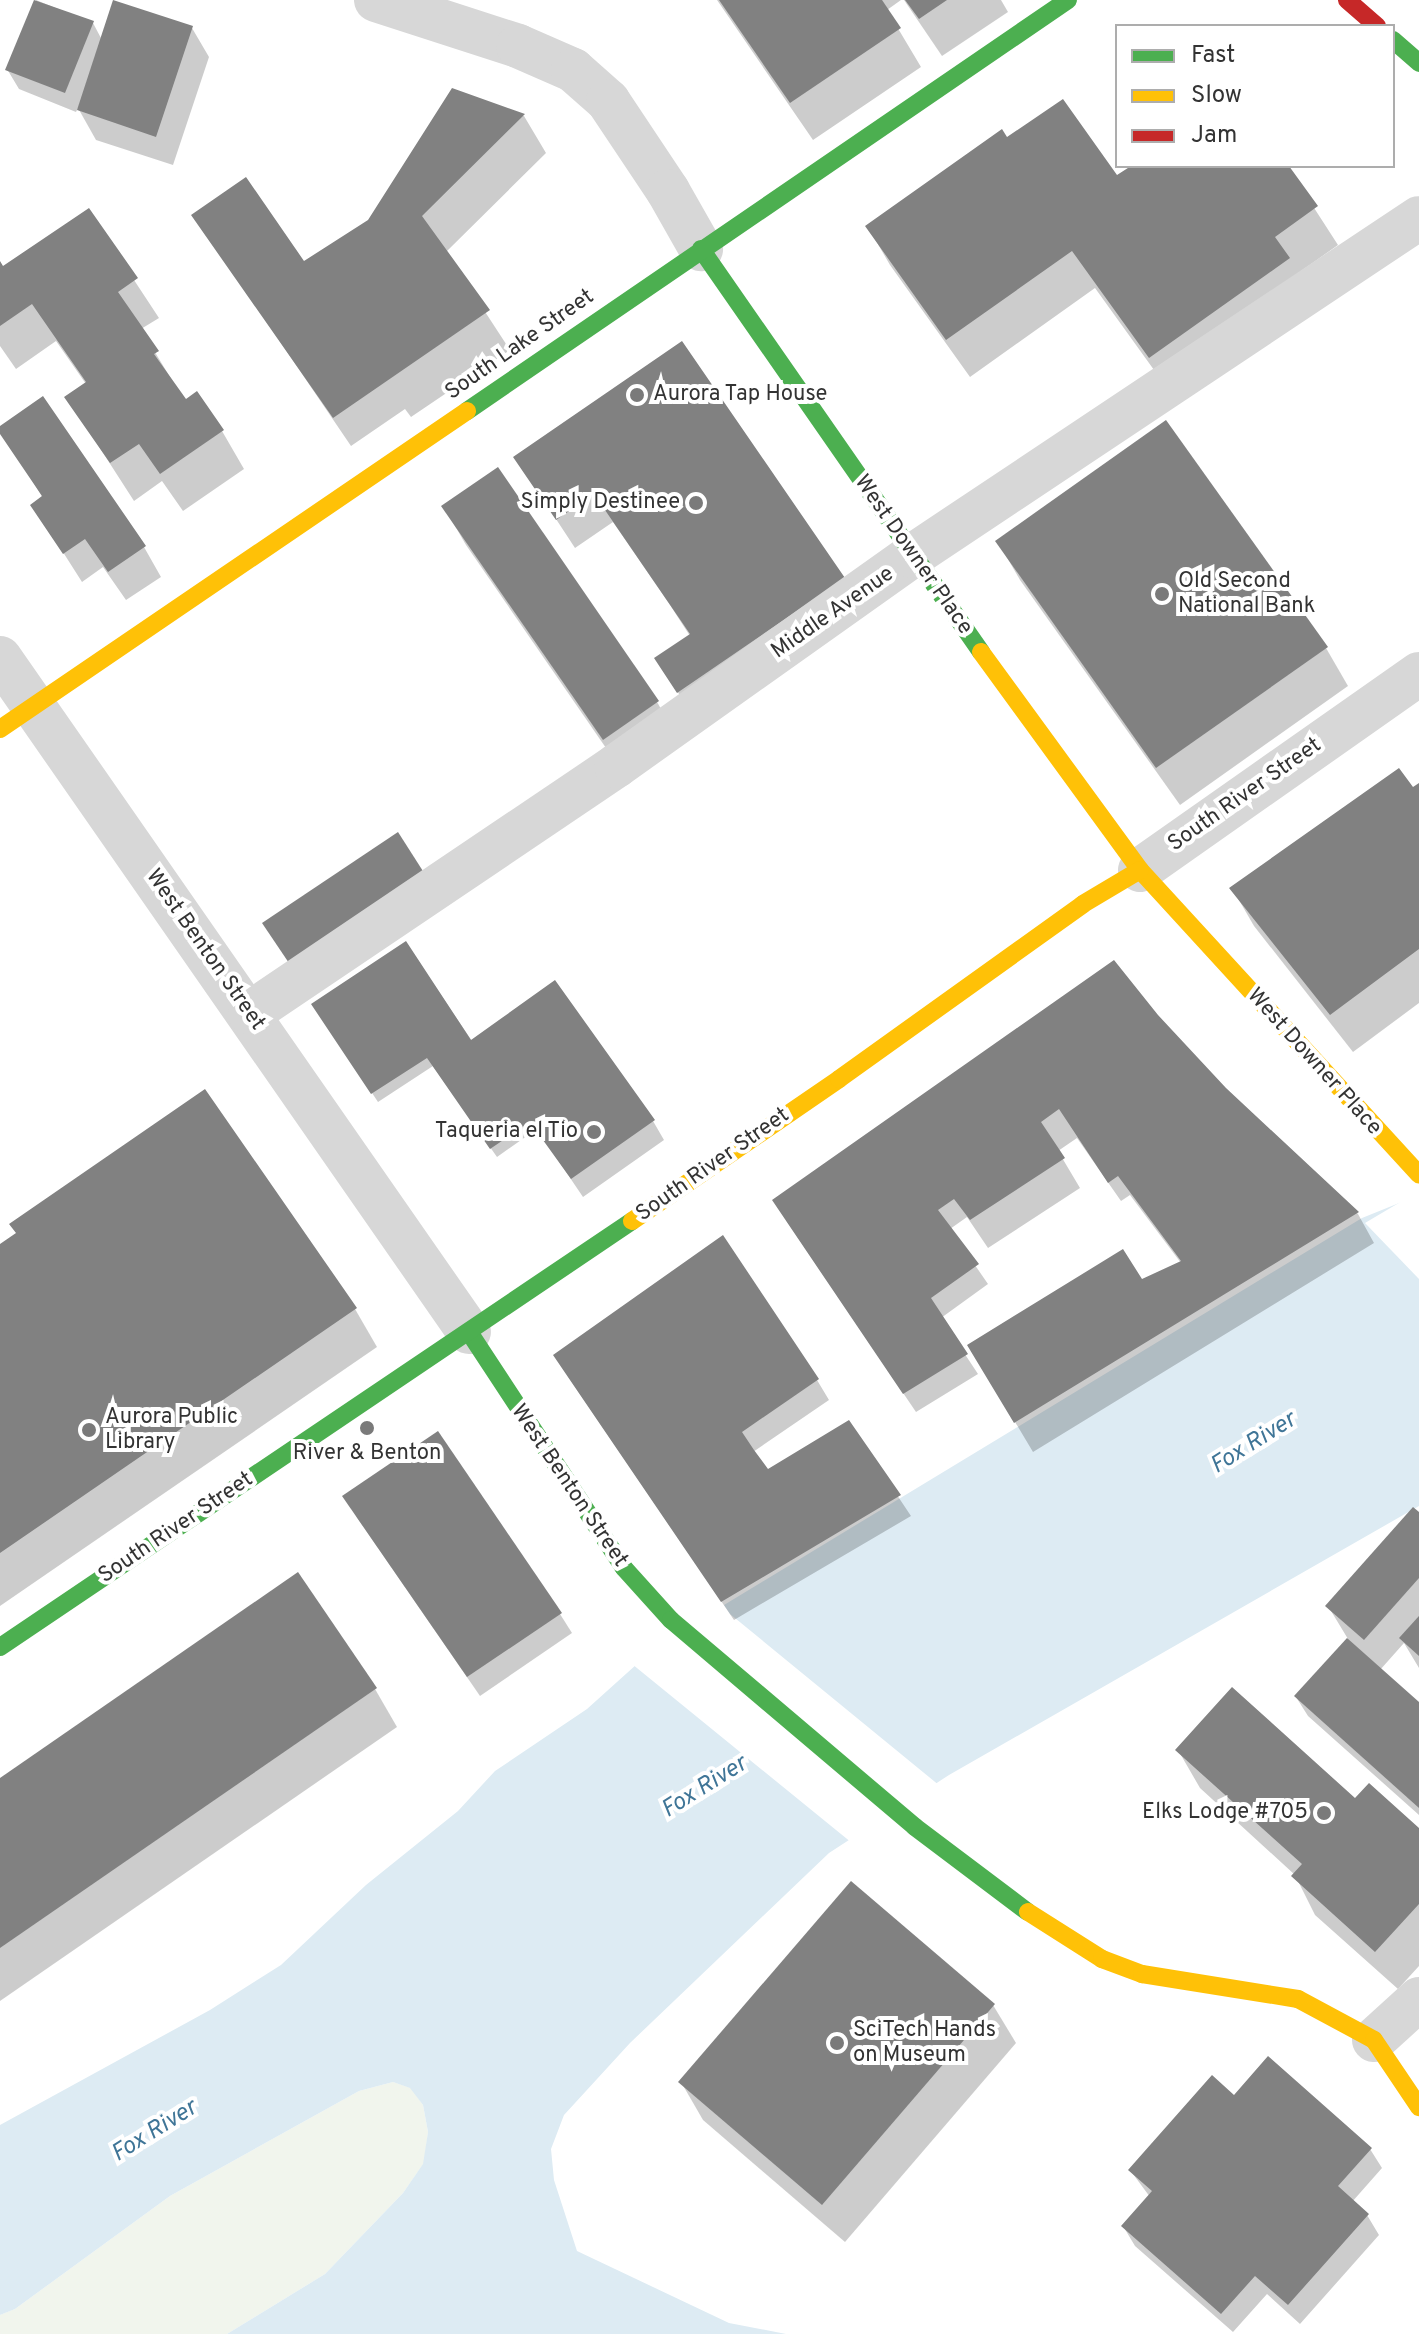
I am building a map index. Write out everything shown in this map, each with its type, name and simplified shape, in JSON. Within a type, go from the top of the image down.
[{"type":"street","name":"West Downer Place","points":[[376,0],[518,46],[573,70],[608,101],[668,191],[701,249],[912,556],[1140,870],[1410,1152]]},
{"type":"street","name":"South Lake Street","points":[[16,717],[79,677],[1068,0]]},
{"type":"street","points":[[1347,0],[1375,24]]},
{"type":"street","points":[[1395,42],[1419,63]]},
{"type":"street","name":"Middle Avenue","points":[[250,1013],[616,766],[912,556],[1419,218]]},
{"type":"street","name":"West Benton Street","points":[[0,658],[16,717],[250,1013],[469,1332],[624,1568],[671,1620],[915,1827],[1042,1922],[1102,1959],[1142,1974],[1298,1999],[1374,2040]]},
{"type":"street","name":"South River Street","points":[[0,1647],[839,1079],[1083,904],[1140,870],[1419,674]]},
{"type":"street","points":[[1419,1999],[1374,2040],[1419,2107]]},
{"type":"shaded area","points":[[393,2082],[411,2088],[423,2105],[428,2132],[424,2163],[403,2193],[325,2274],[227,2334],[0,2334],[0,2315],[15,2309],[170,2196],[359,2091]]},
{"type":"water","name":"Fox River","points":[[1419,1195],[1419,1506],[949,1775],[829,1853],[630,2043],[564,2115],[551,2149],[554,2180],[577,2251],[729,2323],[786,2334],[227,2334],[325,2274],[403,2193],[423,2164],[428,2132],[423,2105],[410,2088],[393,2082],[359,2091],[170,2196],[15,2309],[0,2315],[0,2125],[210,2010],[281,1965],[366,1885],[458,1811],[495,1771],[587,1709],[647,1655],[697,1629],[724,1605],[1362,1218]]},
{"type":"pier","points":[[1419,1191],[1419,1279],[1365,1223]]},
{"type":"pier","points":[[722,1602],[730,1614],[940,1786],[852,1843],[632,1664],[645,1651],[695,1626]]},
{"type":"building","points":[[34,0],[94,21],[65,93],[5,70]]},
{"type":"building","points":[[113,0],[193,26],[156,137],[77,110]]},
{"type":"building","points":[[719,0],[882,0],[901,28],[790,103]]},
{"type":"building","points":[[905,0],[947,0],[919,19]]},
{"type":"building","points":[[452,88],[525,114],[422,216],[490,310],[333,418],[191,215],[246,177],[304,261],[368,220]]},
{"type":"building","points":[[1063,99],[1117,175],[1128,168],[1290,168],[1318,206],[1275,237],[1290,258],[1149,358],[1072,251],[946,340],[865,226],[1002,129],[1007,137]]},
{"type":"building","points":[[89,208],[138,278],[118,292],[159,351],[154,354],[186,399],[197,391],[224,430],[160,474],[139,444],[110,463],[64,397],[86,382],[32,304],[0,326],[0,261],[3,266]]},
{"type":"building","points":[[682,341],[845,578],[677,693],[654,658],[690,634],[594,494],[556,520],[513,457]]},
{"type":"building","points":[[43,396],[146,546],[108,572],[85,539],[63,554],[30,505],[42,496],[0,434],[0,426]]},
{"type":"building","name":"Old Second National Bank","points":[[1166,420],[1328,647],[1156,768],[995,541]]},
{"type":"building","points":[[498,467],[659,701],[603,740],[441,506]]},
{"type":"building","points":[[1399,768],[1413,787],[1419,783],[1419,949],[1330,1015],[1229,888]]},
{"type":"building","points":[[398,832],[428,879],[293,969],[262,923]]},
{"type":"building","points":[[406,941],[471,1040],[555,980],[655,1120],[571,1179],[530,1122],[490,1149],[427,1058],[371,1094],[311,1004]]},
{"type":"building","points":[[1114,960],[1158,1015],[1226,1088],[1359,1212],[1014,1423],[967,1345],[1123,1249],[1142,1279],[1181,1261],[1118,1176],[1108,1183],[1059,1109],[1041,1122],[1065,1158],[970,1220],[954,1199],[938,1210],[979,1264],[931,1298],[968,1354],[903,1394],[772,1200]]},
{"type":"building","name":"Aurora Public Library","points":[[205,1089],[357,1308],[0,1553],[0,1244],[16,1233],[9,1224]]},
{"type":"building","points":[[723,1235],[819,1379],[742,1432],[754,1450],[768,1469],[849,1420],[901,1495],[721,1602],[553,1355]]},
{"type":"building","points":[[438,1431],[562,1613],[467,1677],[342,1496]]},
{"type":"building","points":[[1413,1507],[1419,1512],[1419,1578],[1364,1640],[1325,1606]]},
{"type":"building","points":[[298,1572],[377,1688],[0,1948],[0,1778]]},
{"type":"building","points":[[1419,1616],[1419,1656],[1399,1638]]},
{"type":"building","points":[[1347,1638],[1419,1702],[1419,1808],[1294,1696]]},
{"type":"building","name":"Elks Lodge #705","points":[[1232,1687],[1355,1798],[1369,1783],[1419,1828],[1419,1904],[1375,1952],[1291,1876],[1302,1864],[1175,1750]]},
{"type":"building","name":"SciTech Hands on Museum","points":[[851,1881],[995,2004],[822,2205],[678,2082]]},
{"type":"building","points":[[1268,2056],[1372,2148],[1338,2186],[1369,2214],[1288,2305],[1255,2276],[1221,2314],[1121,2226],[1152,2191],[1128,2170],[1212,2075],[1234,2095]]},
{"type":"traffic: fast","points":[[467,411],[1068,0]]},
{"type":"traffic: fast","points":[[1395,42],[1419,63]]},
{"type":"traffic: fast","points":[[701,249],[981,652]]},
{"type":"traffic: fast","points":[[0,1647],[632,1221]]},
{"type":"traffic: fast","points":[[469,1332],[624,1568],[671,1620],[915,1827],[1028,1912]]},
{"type":"traffic: slow","points":[[0,729],[467,411]]},
{"type":"traffic: slow","points":[[981,652],[1140,870],[1419,1175]]},
{"type":"traffic: slow","points":[[632,1221],[839,1079],[1083,904],[1140,870]]},
{"type":"traffic: slow","points":[[1028,1912],[1102,1959],[1142,1974],[1298,1999],[1374,2040],[1419,2107]]},
{"type":"traffic: jam","points":[[1347,0],[1375,24]]},
{"type":"place","name":"Aurora Tap House","points":[[637,395]]},
{"type":"place","name":"Simply Destinee","points":[[696,503]]},
{"type":"place","name":"Old Second National Bank","points":[[1162,594]]},
{"type":"place","name":"Taqueria el Tio","points":[[594,1132]]},
{"type":"place","name":"River & Benton","points":[[367,1428]]},
{"type":"place","name":"Aurora Public Library","points":[[89,1430]]},
{"type":"place","name":"Elks Lodge #705","points":[[1324,1813]]},
{"type":"place","name":"SciTech Hands on Museum","points":[[837,2043]]}]
